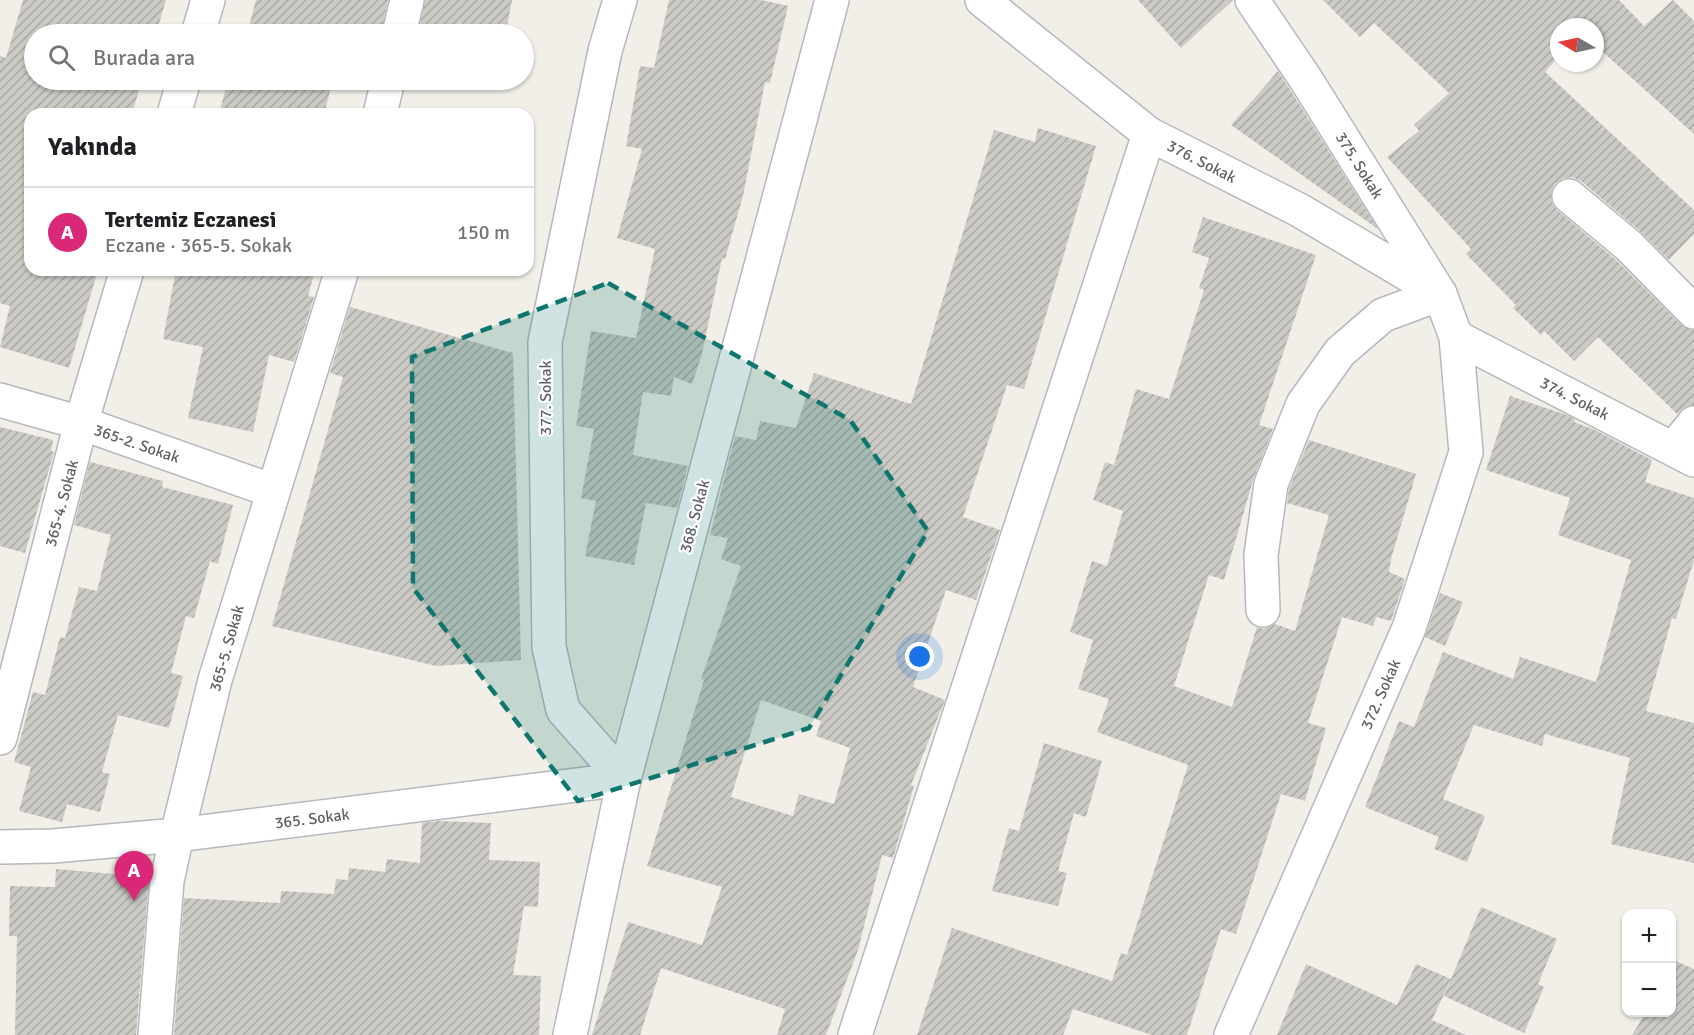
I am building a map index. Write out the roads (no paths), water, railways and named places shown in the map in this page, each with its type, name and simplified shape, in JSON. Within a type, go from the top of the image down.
[{"type":"street","points":[[201,24],[208,0]]},
{"type":"street","points":[[401,24],[407,0]]},
{"type":"street","name":"377. Sokak","points":[[620,0],[603,62],[545,342],[545,353],[549,647],[563,710],[624,779]]},
{"type":"street","name":"368. Sokak","points":[[570,1035],[624,779],[832,0]]},
{"type":"street","name":"376. Sokak","points":[[982,0],[1149,134],[1299,210],[1440,294]]},
{"type":"street","name":"375. Sokak","points":[[1252,0],[1305,78],[1440,294],[1456,337]]},
{"type":"street","points":[[176,108],[181,90]]},
{"type":"street","points":[[381,108],[386,90]]},
{"type":"street","points":[[855,1035],[1149,134]]},
{"type":"street","points":[[1569,196],[1629,246],[1694,312]]},
{"type":"street","name":"365-4. Sokak","points":[[0,738],[81,423],[125,276]]},
{"type":"street","name":"365-5. Sokak","points":[[155,1035],[167,881],[177,835],[215,680],[340,276]]},
{"type":"street","points":[[1263,610],[1261,555],[1271,484],[1303,404],[1340,352],[1383,315],[1440,294]]},
{"type":"street","name":"374. Sokak","points":[[1456,337],[1684,454]]},
{"type":"street","name":"372. Sokak","points":[[1231,1035],[1409,627],[1466,452],[1456,337]]},
{"type":"street","name":"365-2. Sokak","points":[[0,400],[81,423],[273,491]]},
{"type":"street","points":[[1684,454],[1694,423]]},
{"type":"street","name":"365. Sokak","points":[[0,847],[53,846],[177,835],[624,779]]},
{"type":"place","name":"Tertemiz Eczanesi","points":[[134,901]]}]
